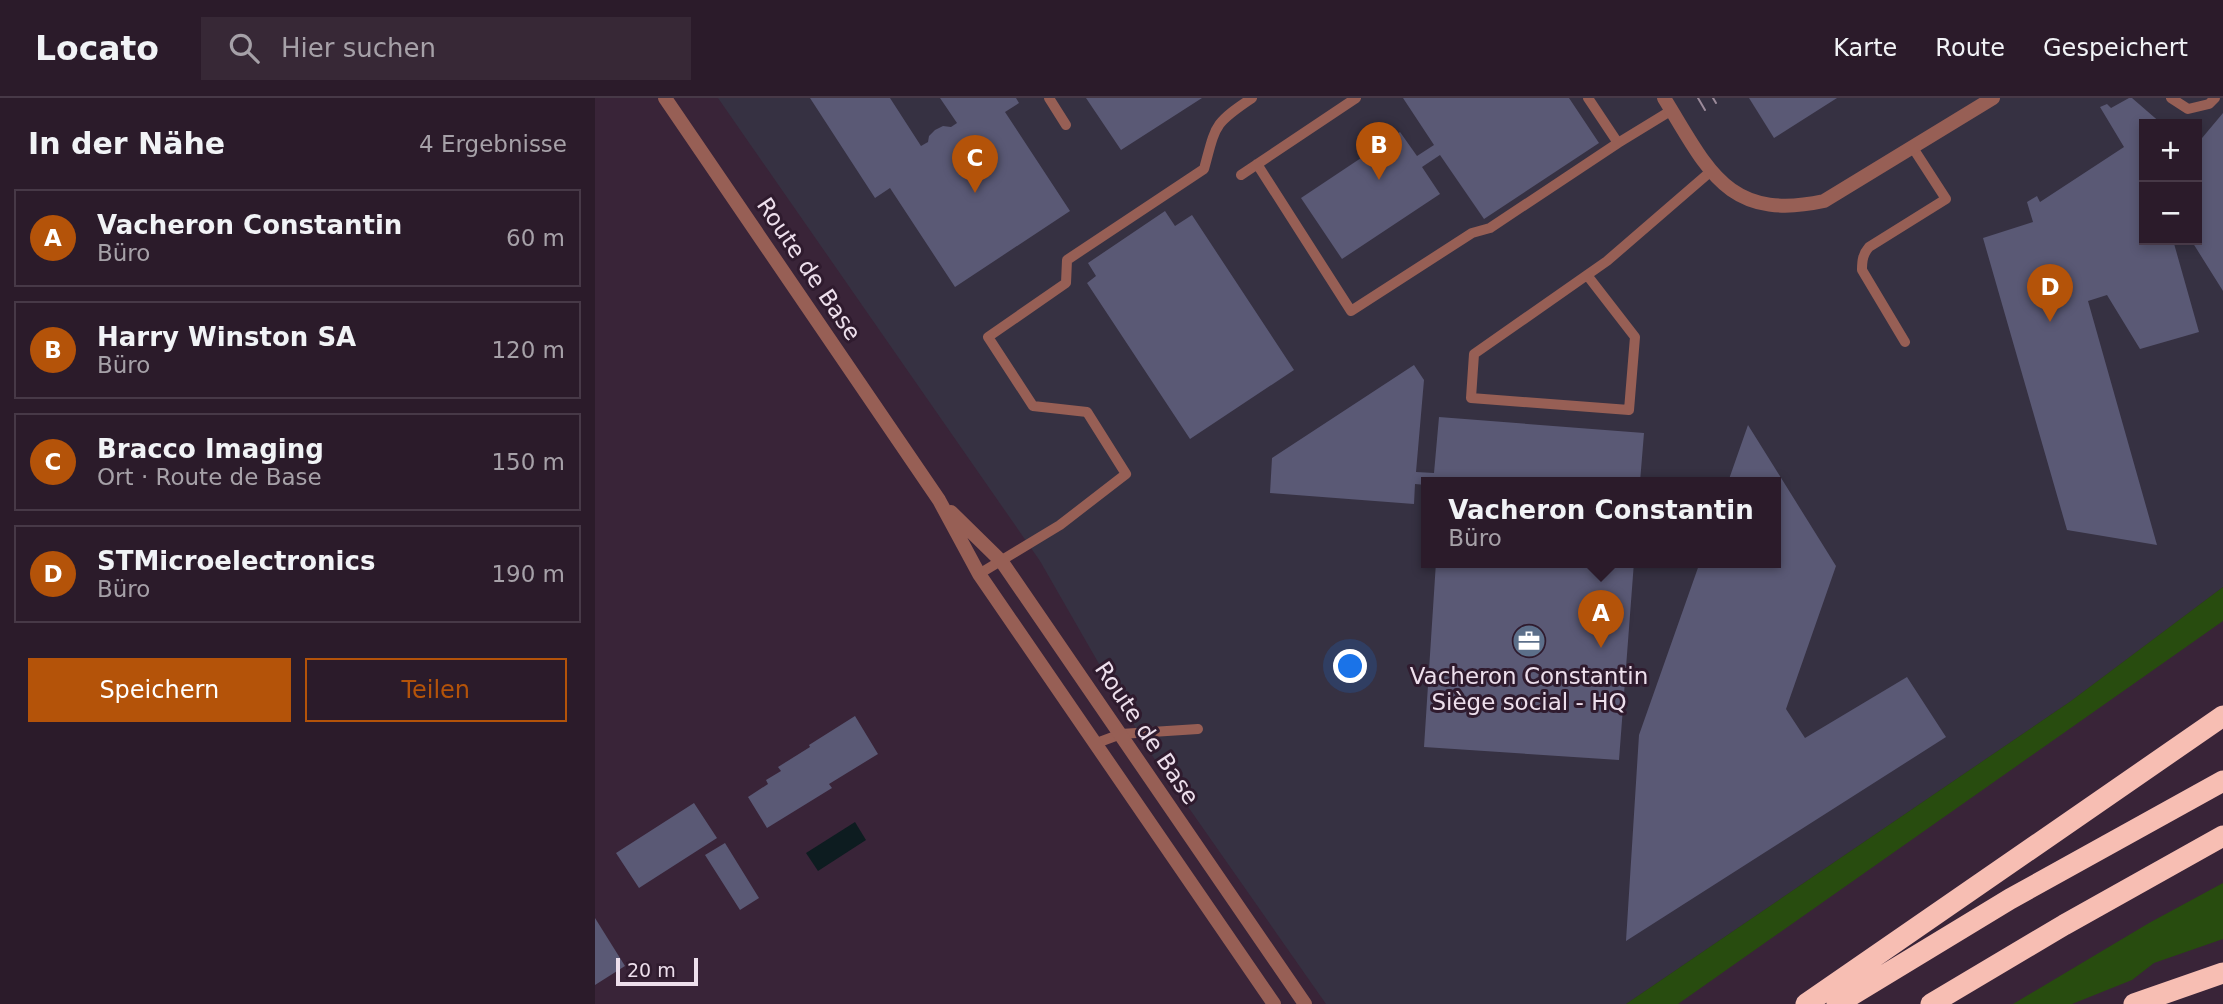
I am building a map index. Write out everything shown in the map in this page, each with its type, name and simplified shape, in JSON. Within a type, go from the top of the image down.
[{"type":"highway","points":[[1806,1004],[2219,718]]},
{"type":"highway","points":[[1837,1004],[2010,899],[2223,780]]},
{"type":"highway","points":[[1931,1004],[2223,836]]},
{"type":"highway","points":[[2134,1004],[2223,973]]},
{"type":"street","name":"Route de Base","points":[[665,98],[939,500],[979,574],[1273,1004]]},
{"type":"street","points":[[1668,104],[1710,172],[1721,184],[1755,201],[1800,206],[1824,201],[1993,98]]},
{"type":"street","name":"Route de Base","points":[[939,500],[1002,562],[1305,1004]]},
{"type":"lane","points":[[1049,98],[1066,125]]},
{"type":"lane","points":[[979,574],[1060,525],[1126,474],[1087,412],[1033,406],[988,337],[1066,283],[1067,260],[1204,170],[1214,132],[1221,119],[1252,98]]},
{"type":"lane","points":[[1241,175],[1356,98]]},
{"type":"lane","points":[[1588,98],[1618,143]]},
{"type":"lane","points":[[2171,98],[2188,109],[2209,104],[2215,98]]},
{"type":"lane","points":[[1257,164],[1351,311],[1472,233],[1490,228],[1618,143],[1668,104]]},
{"type":"lane","points":[[1905,342],[1862,270],[1864,254],[1869,247],[1946,199],[1913,148]]},
{"type":"lane","points":[[1587,275],[1635,337],[1629,410],[1471,398],[1474,354],[1607,261],[1710,172]]},
{"type":"lane","points":[[1094,744],[1121,734],[1198,729]]},
{"type":"shaded area","points":[[718,98],[2223,98],[2223,587],[2071,701],[1626,1004],[1326,1004],[1149,751],[1040,561]]},
{"type":"shaded area","points":[[855,822],[866,840],[818,871],[806,853]]},
{"type":"green space","points":[[2223,587],[2223,621],[1678,1004],[1626,1004],[2071,701]]},
{"type":"green space","points":[[2223,883],[2223,939],[2154,963],[2132,980],[2072,1004],[2013,1004],[2149,923]]},
{"type":"building","points":[[810,98],[890,98],[921,146],[928,142],[929,136],[935,130],[957,123],[940,98],[1016,98],[1019,103],[1005,112],[1070,211],[955,287],[890,188],[875,198]]},
{"type":"building","points":[[1086,98],[1202,98],[1121,150]]},
{"type":"building","points":[[1403,98],[1569,98],[1599,143],[1484,219],[1440,155],[1422,167],[1440,194],[1342,259],[1301,198],[1400,132],[1417,156],[1434,145]]},
{"type":"building","points":[[1749,98],[1837,98],[1774,138]]},
{"type":"building","points":[[2132,98],[2156,119],[2139,119],[2139,245],[2174,245],[2199,332],[2140,349],[2107,295],[2088,301],[2157,545],[2067,530],[1983,238],[2033,222],[2027,202],[2037,196],[2040,202],[2124,147],[2100,107],[2107,104],[2111,108]]},
{"type":"building","points":[[2223,113],[2223,291],[2194,245],[2202,245],[2202,138]]},
{"type":"building","points":[[1165,211],[1175,226],[1192,215],[1294,370],[1190,439],[1087,283],[1096,276],[1088,263]]},
{"type":"building","points":[[1414,365],[1424,380],[1416,472],[1434,473],[1439,417],[1644,433],[1640,477],[1421,477],[1421,485],[1415,484],[1414,504],[1270,493],[1272,458]]},
{"type":"building","points":[[1748,425],[1780,477],[1730,477]]},
{"type":"building","points":[[1781,478],[1836,566],[1786,709],[1805,738],[1907,677],[1946,737],[1626,941],[1639,735],[1698,568],[1781,568]]},
{"type":"building","name":"Vacheron Constantin Siège social - HQ","points":[[1436,568],[1634,568],[1619,760],[1424,747]]},
{"type":"building","points":[[855,716],[878,754],[829,784],[832,788],[767,828],[748,797],[768,784],[766,780],[781,771],[778,767]]},
{"type":"building","points":[[694,803],[717,838],[639,888],[616,853]]},
{"type":"building","points":[[725,843],[759,898],[740,910],[705,855]]},
{"type":"building","points":[[595,918],[625,966],[595,985]]},
{"type":"tram line","points":[[1698,98],[1705,110]]},
{"type":"tram line","points":[[1713,98],[1716,103]]},
{"type":"place","name":"Harry Winston SA","points":[[1379,180]]},
{"type":"place","name":"Bracco Imaging","points":[[975,193]]},
{"type":"place","name":"STMicroelectronics","points":[[2050,322]]},
{"type":"place","name":"Vacheron Constantin Siège social - HQ","points":[[1529,641]]},
{"type":"place","name":"Vacheron Constantin","points":[[1601,648]]}]
